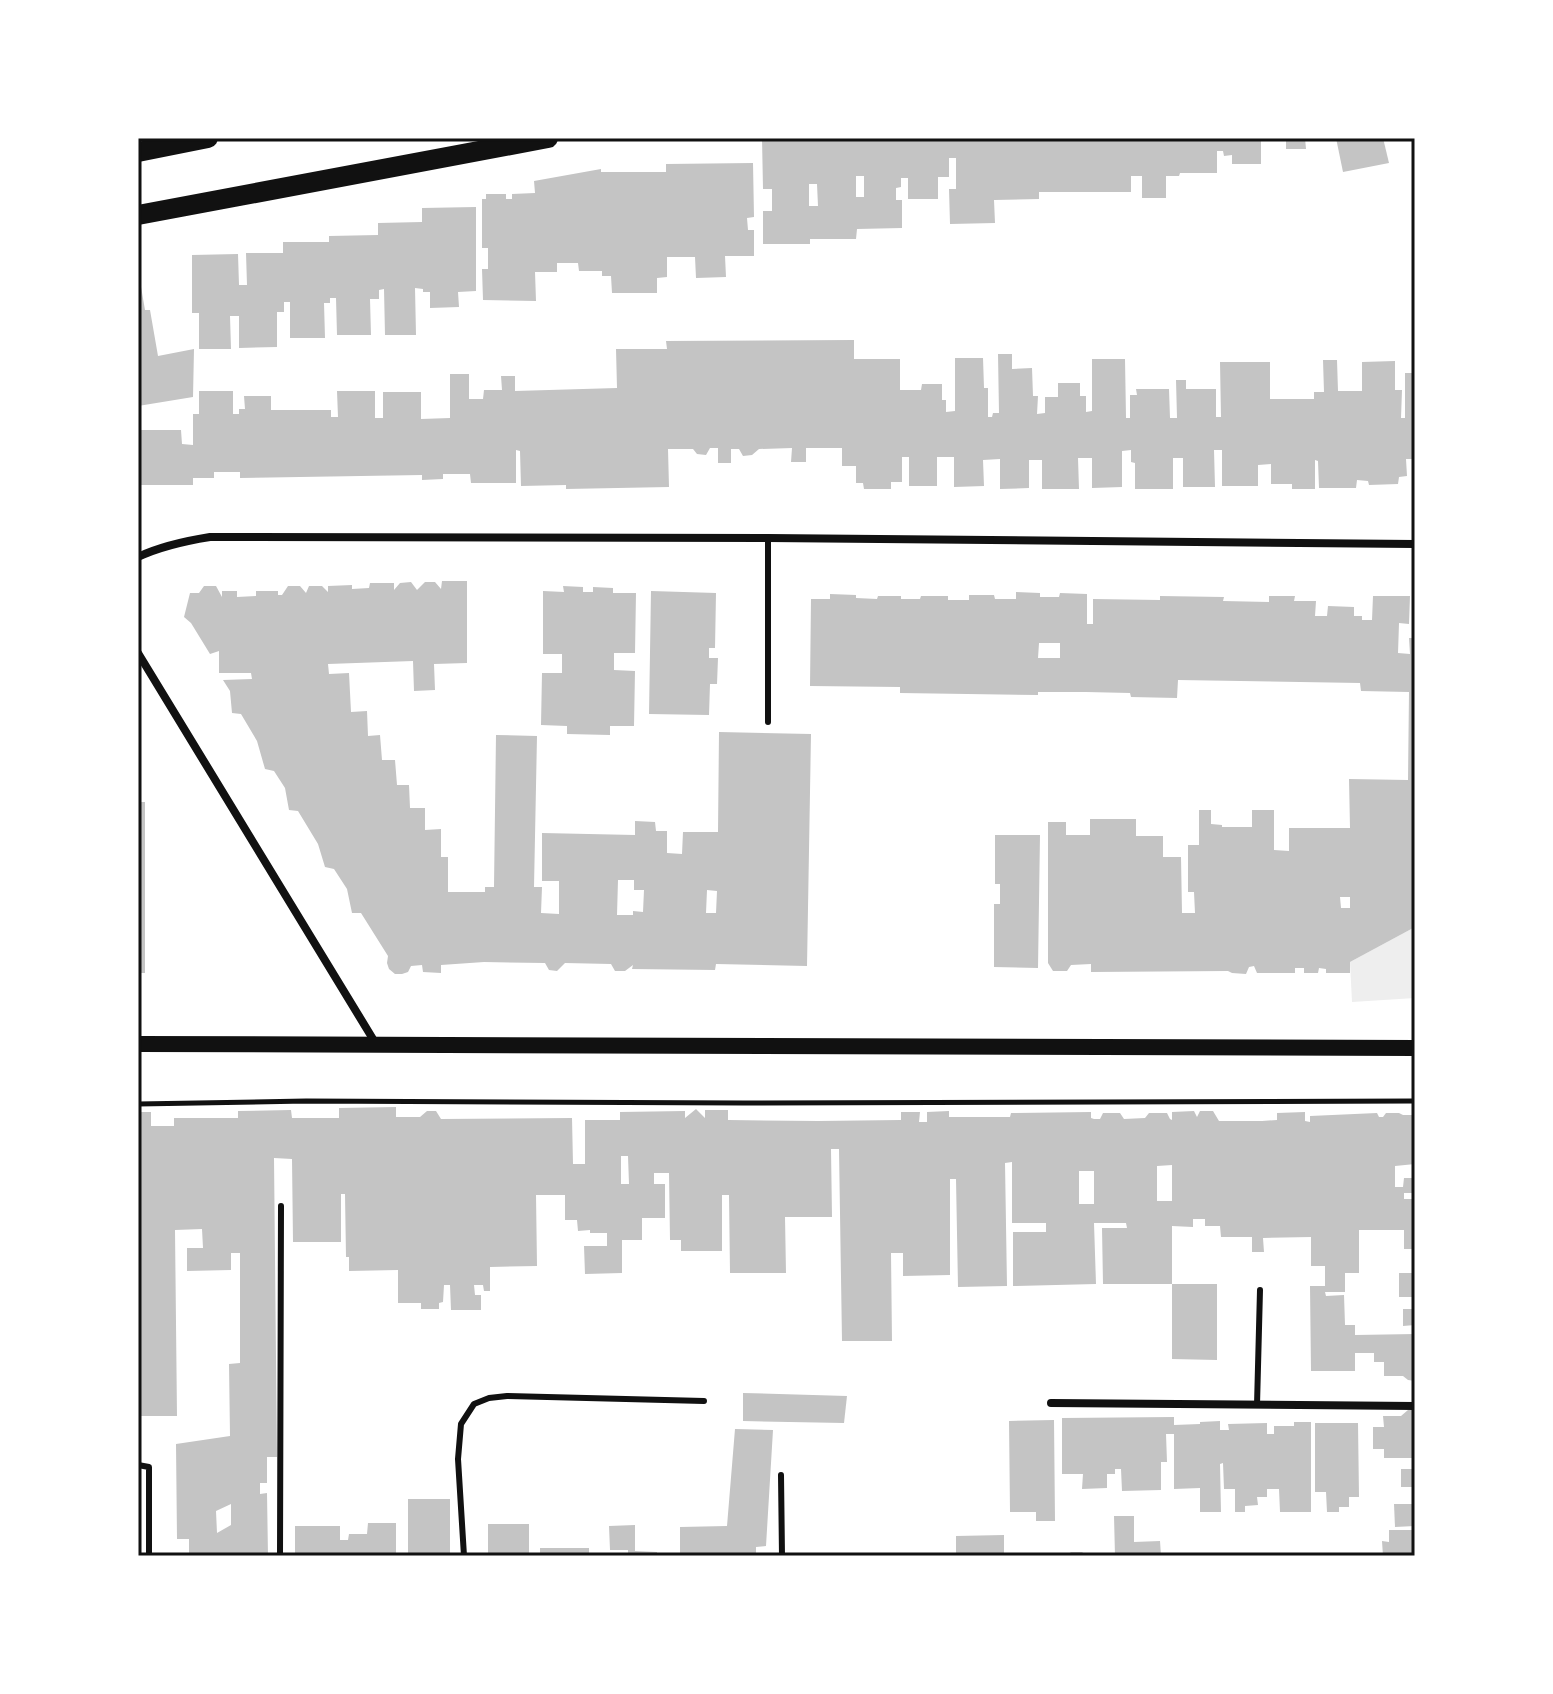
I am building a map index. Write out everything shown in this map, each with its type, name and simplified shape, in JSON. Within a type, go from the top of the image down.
[{"type":"main road","points":[[138,152],[208,138]]},
{"type":"main road","points":[[138,215],[548,138]]},
{"type":"main road","points":[[138,1044],[1415,1048]]},
{"type":"street","points":[[138,557],[152,550],[210,537],[1415,544]]},
{"type":"street","points":[[138,653],[376,1045]]},
{"type":"street","points":[[1051,1403],[1415,1406]]},
{"type":"lane","points":[[768,538],[768,722]]},
{"type":"lane","points":[[280,1556],[281,1206]]},
{"type":"lane","points":[[1257,1405],[1260,1290]]},
{"type":"lane","points":[[464,1556],[458,1459],[461,1424],[474,1404],[507,1396],[704,1401]]},
{"type":"lane","points":[[138,1465],[149,1467],[149,1556]]},
{"type":"lane","points":[[781,1475],[782,1556]]},
{"type":"path","points":[[138,1104],[306,1101],[1415,1101]]},
{"type":"shaded area","points":[[1415,927],[1415,998],[1352,1002],[1350,962]]},
{"type":"building","points":[[762,138],[1261,138],[1261,164],[1232,164],[1232,155],[1224,156],[1223,151],[1217,151],[1217,173],[1166,176],[1166,198],[1142,198],[1142,176],[1131,176],[1131,192],[1039,192],[1039,199],[994,200],[995,223],[950,224],[949,189],[956,189],[956,158],[949,158],[949,177],[938,177],[938,199],[908,199],[908,178],[901,178],[901,187],[896,188],[896,200],[902,200],[902,228],[857,229],[856,239],[810,239],[810,244],[763,244],[763,211],[772,211],[772,189],[763,189]],"holes":[[[856,176],[864,176],[864,197],[856,197]],[[809,184],[817,184],[818,206],[809,206]]]},
{"type":"building","points":[[1286,138],[1305,138],[1306,149],[1286,149]]},
{"type":"building","points":[[1336,138],[1383,138],[1389,163],[1343,172]]},
{"type":"building","points":[[753,163],[754,217],[747,218],[748,230],[754,230],[754,256],[725,256],[726,277],[696,278],[695,257],[667,257],[667,277],[657,278],[657,293],[612,293],[611,276],[602,276],[602,271],[579,271],[578,263],[557,263],[557,272],[535,272],[536,301],[483,300],[482,269],[488,269],[488,248],[482,248],[482,199],[486,199],[486,194],[506,194],[506,199],[512,199],[512,194],[535,193],[534,181],[601,169],[601,172],[666,172],[666,164]]},
{"type":"building","points":[[476,207],[476,291],[458,292],[459,307],[430,308],[430,292],[415,288],[416,335],[385,335],[384,289],[379,290],[379,299],[370,299],[371,335],[337,335],[336,298],[330,298],[330,303],[324,303],[325,338],[290,338],[290,302],[284,302],[284,312],[277,312],[277,347],[239,348],[239,316],[230,316],[231,349],[199,349],[199,313],[192,313],[192,255],[238,254],[239,285],[247,285],[246,253],[283,253],[283,242],[329,242],[329,236],[378,235],[378,223],[422,222],[422,208]]},
{"type":"building","points":[[138,281],[145,310],[150,310],[158,356],[194,349],[193,397],[138,406]]},
{"type":"building","points":[[854,340],[854,359],[900,359],[900,390],[921,390],[922,384],[942,384],[946,412],[955,411],[955,358],[983,358],[984,388],[988,388],[988,417],[999,413],[998,354],[1012,354],[1012,369],[1032,368],[1033,396],[1038,396],[1037,414],[1045,413],[1045,397],[1058,397],[1058,383],[1080,383],[1080,396],[1086,396],[1086,412],[1092,411],[1092,359],[1125,359],[1126,418],[1130,418],[1130,395],[1137,395],[1136,389],[1169,389],[1170,418],[1177,418],[1176,380],[1186,380],[1186,389],[1216,389],[1216,417],[1221,417],[1220,362],[1270,362],[1270,399],[1314,399],[1314,392],[1324,392],[1323,360],[1337,360],[1338,391],[1362,391],[1362,362],[1395,361],[1395,390],[1402,390],[1401,418],[1405,418],[1405,373],[1412,373],[1412,348],[1415,348],[1415,459],[1406,459],[1407,476],[1399,477],[1398,484],[1369,485],[1368,481],[1357,480],[1356,488],[1319,488],[1318,461],[1315,460],[1315,489],[1292,489],[1292,484],[1271,484],[1271,464],[1258,465],[1258,486],[1222,486],[1222,450],[1214,450],[1215,487],[1183,487],[1183,458],[1173,458],[1173,489],[1135,489],[1135,463],[1131,462],[1131,450],[1122,451],[1122,487],[1092,488],[1092,458],[1078,458],[1079,489],[1042,489],[1042,460],[1029,460],[1029,488],[1000,489],[1000,459],[983,460],[984,486],[954,487],[954,457],[937,457],[937,486],[909,486],[909,457],[902,457],[902,482],[891,482],[891,489],[864,489],[863,483],[856,483],[856,466],[842,466],[842,448],[806,448],[806,462],[791,462],[792,448],[759,449],[752,455],[743,456],[739,449],[731,449],[731,463],[718,463],[718,448],[710,448],[706,455],[697,454],[693,449],[668,449],[669,487],[566,489],[566,485],[521,486],[520,451],[516,450],[516,483],[471,483],[470,474],[443,474],[443,479],[422,480],[422,475],[240,478],[240,472],[214,472],[214,478],[193,478],[193,485],[138,485],[138,430],[181,430],[182,444],[193,445],[193,414],[199,414],[199,391],[233,391],[233,414],[245,409],[244,396],[271,396],[271,410],[331,410],[331,417],[338,417],[337,391],[375,391],[375,418],[383,418],[383,392],[421,392],[421,419],[450,418],[450,374],[469,374],[469,399],[483,399],[484,390],[502,390],[501,376],[515,376],[515,391],[617,388],[616,349],[667,349],[666,341]]},
{"type":"building","points":[[442,581],[467,581],[467,663],[434,664],[435,690],[414,691],[413,661],[328,664],[329,674],[349,673],[351,712],[367,711],[368,736],[380,735],[382,760],[395,760],[397,785],[409,785],[410,808],[425,808],[425,830],[441,829],[441,857],[448,857],[448,892],[485,892],[485,887],[494,887],[496,735],[537,736],[534,887],[542,887],[541,913],[559,914],[559,881],[542,881],[542,833],[635,835],[635,821],[655,822],[656,831],[667,831],[667,853],[682,854],[683,832],[718,832],[719,732],[811,734],[807,966],[716,964],[715,970],[632,969],[633,965],[625,971],[615,971],[611,964],[565,963],[557,971],[549,970],[545,963],[484,962],[441,965],[441,973],[423,972],[422,965],[411,966],[408,972],[402,974],[395,974],[389,969],[388,956],[361,913],[352,913],[347,889],[334,869],[325,867],[318,844],[298,811],[289,810],[285,788],[274,771],[265,769],[257,741],[241,714],[232,713],[230,691],[223,680],[252,679],[251,673],[219,673],[219,651],[210,654],[184,617],[190,593],[199,593],[204,586],[216,586],[222,597],[222,591],[237,591],[237,597],[256,596],[256,591],[278,591],[278,595],[282,595],[288,586],[300,586],[306,593],[309,586],[322,586],[328,592],[328,586],[369,588],[370,583],[394,583],[394,590],[400,583],[411,582],[417,590],[425,582],[435,582],[441,589]],"holes":[[[618,880],[634,880],[634,890],[644,890],[643,912],[617,915]],[[707,890],[717,891],[716,913],[706,913]]]},
{"type":"building","points":[[563,586],[583,587],[583,592],[593,592],[593,587],[613,588],[613,593],[636,593],[635,653],[614,653],[614,670],[635,671],[634,726],[610,726],[610,735],[567,734],[567,726],[541,725],[542,673],[562,673],[562,654],[543,654],[543,591],[564,592]]},
{"type":"building","points":[[651,591],[716,593],[715,648],[709,648],[709,658],[718,658],[717,684],[710,684],[709,715],[649,714]]},
{"type":"building","points":[[1016,592],[1040,593],[1040,597],[1059,597],[1060,593],[1087,594],[1087,624],[1093,624],[1093,599],[1224,597],[1223,601],[1269,602],[1269,596],[1295,596],[1294,601],[1316,601],[1315,616],[1327,616],[1328,606],[1354,607],[1354,616],[1372,620],[1373,596],[1410,596],[1409,624],[1399,623],[1398,653],[1410,654],[1409,638],[1415,638],[1415,927],[1350,962],[1350,973],[1326,973],[1326,969],[1319,968],[1318,973],[1304,973],[1304,968],[1295,968],[1295,973],[1257,973],[1254,966],[1249,967],[1246,974],[1228,971],[1091,972],[1091,964],[1071,965],[1067,971],[1053,971],[1048,963],[1048,822],[1066,822],[1066,835],[1090,835],[1090,819],[1136,819],[1136,836],[1163,836],[1163,857],[1181,857],[1182,913],[1195,913],[1194,892],[1188,892],[1188,845],[1199,845],[1199,810],[1211,810],[1211,824],[1252,827],[1252,810],[1274,810],[1274,850],[1289,851],[1289,828],[1350,828],[1349,779],[1408,780],[1409,692],[1361,691],[1360,683],[1178,680],[1177,698],[1086,692],[1038,692],[1038,695],[900,693],[900,687],[810,686],[811,599],[830,599],[830,594],[877,599],[878,596],[920,599],[921,596],[948,596],[948,600],[969,600],[969,595],[994,595],[995,599],[1016,599]],"holes":[[[1039,643],[1060,643],[1060,658],[1038,658]],[[1340,897],[1350,897],[1350,908],[1341,908]]]},
{"type":"building","points":[[138,802],[145,802],[145,973],[138,973]]},
{"type":"building","points":[[995,835],[1040,835],[1038,968],[994,967],[994,904],[1000,904],[1000,884],[995,884]]},
{"type":"building","points":[[396,1107],[396,1117],[420,1117],[427,1111],[436,1111],[441,1119],[572,1118],[573,1164],[585,1164],[585,1120],[620,1120],[620,1112],[685,1111],[685,1118],[696,1109],[705,1118],[705,1110],[728,1110],[728,1120],[818,1121],[901,1120],[901,1112],[920,1112],[919,1122],[927,1122],[927,1112],[949,1111],[949,1117],[1091,1112],[1094,1119],[1100,1119],[1103,1113],[1120,1113],[1124,1119],[1145,1118],[1149,1113],[1167,1113],[1172,1120],[1172,1112],[1194,1111],[1197,1117],[1200,1111],[1213,1111],[1219,1121],[1277,1120],[1277,1113],[1305,1112],[1305,1121],[1310,1122],[1310,1116],[1415,1115],[1415,1164],[1395,1166],[1395,1187],[1403,1187],[1404,1178],[1415,1178],[1415,1193],[1404,1193],[1404,1199],[1415,1199],[1415,1249],[1404,1249],[1404,1230],[1359,1230],[1359,1273],[1345,1273],[1345,1292],[1325,1292],[1326,1296],[1344,1295],[1345,1325],[1355,1325],[1355,1335],[1415,1334],[1415,1381],[1403,1376],[1384,1376],[1384,1362],[1374,1362],[1374,1353],[1355,1353],[1355,1371],[1311,1371],[1310,1286],[1325,1286],[1325,1266],[1311,1266],[1311,1237],[1263,1238],[1264,1252],[1252,1252],[1252,1237],[1221,1237],[1220,1226],[1205,1226],[1205,1219],[1193,1219],[1193,1227],[1172,1226],[1172,1284],[1103,1284],[1102,1228],[1127,1228],[1126,1223],[1094,1223],[1096,1284],[1013,1286],[1013,1232],[1046,1232],[1046,1223],[1012,1223],[1012,1162],[1005,1163],[1007,1286],[958,1287],[956,1179],[950,1179],[950,1275],[903,1276],[903,1253],[891,1253],[892,1341],[842,1341],[839,1149],[831,1149],[832,1217],[785,1217],[786,1273],[730,1273],[729,1195],[722,1195],[722,1251],[681,1251],[681,1240],[670,1240],[669,1173],[654,1173],[654,1184],[665,1184],[665,1218],[642,1218],[642,1240],[622,1240],[622,1273],[585,1274],[584,1246],[607,1246],[607,1233],[578,1231],[577,1220],[565,1220],[565,1195],[536,1195],[537,1266],[490,1267],[490,1291],[484,1291],[483,1285],[474,1285],[475,1295],[481,1295],[481,1310],[451,1310],[450,1285],[444,1285],[443,1302],[439,1303],[439,1309],[421,1309],[421,1303],[398,1303],[398,1270],[349,1271],[345,1194],[341,1194],[341,1242],[293,1242],[292,1159],[274,1158],[277,1457],[267,1457],[267,1483],[260,1483],[260,1494],[267,1493],[268,1556],[189,1556],[189,1539],[177,1539],[176,1444],[230,1436],[229,1364],[240,1363],[240,1253],[231,1253],[231,1270],[187,1271],[187,1248],[203,1248],[202,1229],[175,1230],[177,1416],[138,1416],[138,1112],[151,1112],[151,1126],[174,1126],[174,1118],[238,1118],[238,1111],[291,1110],[292,1118],[339,1118],[339,1108]],"holes":[[[621,1156],[628,1156],[629,1184],[621,1184]],[[1172,1165],[1172,1201],[1157,1201],[1157,1166]],[[1079,1171],[1094,1171],[1094,1204],[1079,1204]],[[231,1504],[231,1525],[217,1533],[216,1511]]]},
{"type":"building","points":[[1399,1273],[1415,1273],[1415,1297],[1399,1297]]},
{"type":"building","points":[[1172,1284],[1217,1284],[1217,1360],[1172,1359]]},
{"type":"building","points":[[1403,1309],[1415,1309],[1415,1325],[1403,1326]]},
{"type":"building","points":[[743,1393],[847,1396],[844,1423],[743,1421]]},
{"type":"building","points":[[1408,1410],[1415,1410],[1415,1458],[1384,1458],[1384,1449],[1373,1449],[1373,1427],[1384,1427],[1383,1416],[1401,1416]]},
{"type":"building","points":[[1174,1417],[1174,1425],[1220,1421],[1220,1430],[1229,1430],[1228,1424],[1267,1423],[1267,1434],[1274,1434],[1274,1426],[1311,1422],[1311,1512],[1280,1512],[1279,1489],[1267,1489],[1267,1497],[1257,1497],[1258,1505],[1245,1506],[1245,1512],[1235,1512],[1235,1489],[1224,1489],[1223,1463],[1220,1464],[1221,1512],[1200,1512],[1200,1488],[1174,1489],[1174,1434],[1166,1434],[1167,1462],[1161,1462],[1161,1490],[1122,1491],[1121,1469],[1115,1469],[1115,1474],[1107,1474],[1107,1488],[1082,1489],[1083,1474],[1062,1474],[1062,1418]]},
{"type":"building","points":[[1054,1420],[1055,1521],[1036,1521],[1036,1512],[1010,1512],[1009,1421]]},
{"type":"building","points":[[1315,1423],[1358,1423],[1359,1497],[1349,1497],[1349,1507],[1339,1507],[1339,1512],[1327,1512],[1326,1492],[1315,1492]]},
{"type":"building","points":[[735,1429],[773,1430],[766,1546],[756,1547],[756,1556],[680,1556],[680,1527],[727,1526]]},
{"type":"building","points":[[1401,1469],[1415,1469],[1415,1487],[1401,1487]]},
{"type":"building","points":[[408,1499],[450,1499],[450,1556],[408,1556]]},
{"type":"building","points":[[1394,1504],[1415,1504],[1415,1526],[1395,1527]]},
{"type":"building","points":[[1114,1516],[1134,1516],[1134,1542],[1160,1541],[1161,1556],[1115,1556]]},
{"type":"building","points":[[368,1523],[396,1523],[396,1556],[295,1556],[295,1526],[340,1526],[340,1540],[348,1540],[349,1534],[367,1534]]},
{"type":"building","points":[[488,1524],[529,1524],[529,1556],[488,1556]]},
{"type":"building","points":[[635,1525],[635,1551],[657,1552],[657,1556],[628,1556],[628,1550],[610,1550],[609,1526]]},
{"type":"building","points":[[1389,1530],[1415,1530],[1415,1556],[1383,1556],[1382,1541],[1389,1542]]},
{"type":"building","points":[[1004,1535],[1004,1556],[956,1556],[956,1536]]},
{"type":"building","points":[[540,1548],[589,1548],[589,1556],[540,1556]]},
{"type":"building","points":[[1071,1552],[1082,1552],[1087,1556],[1066,1556]]}]
